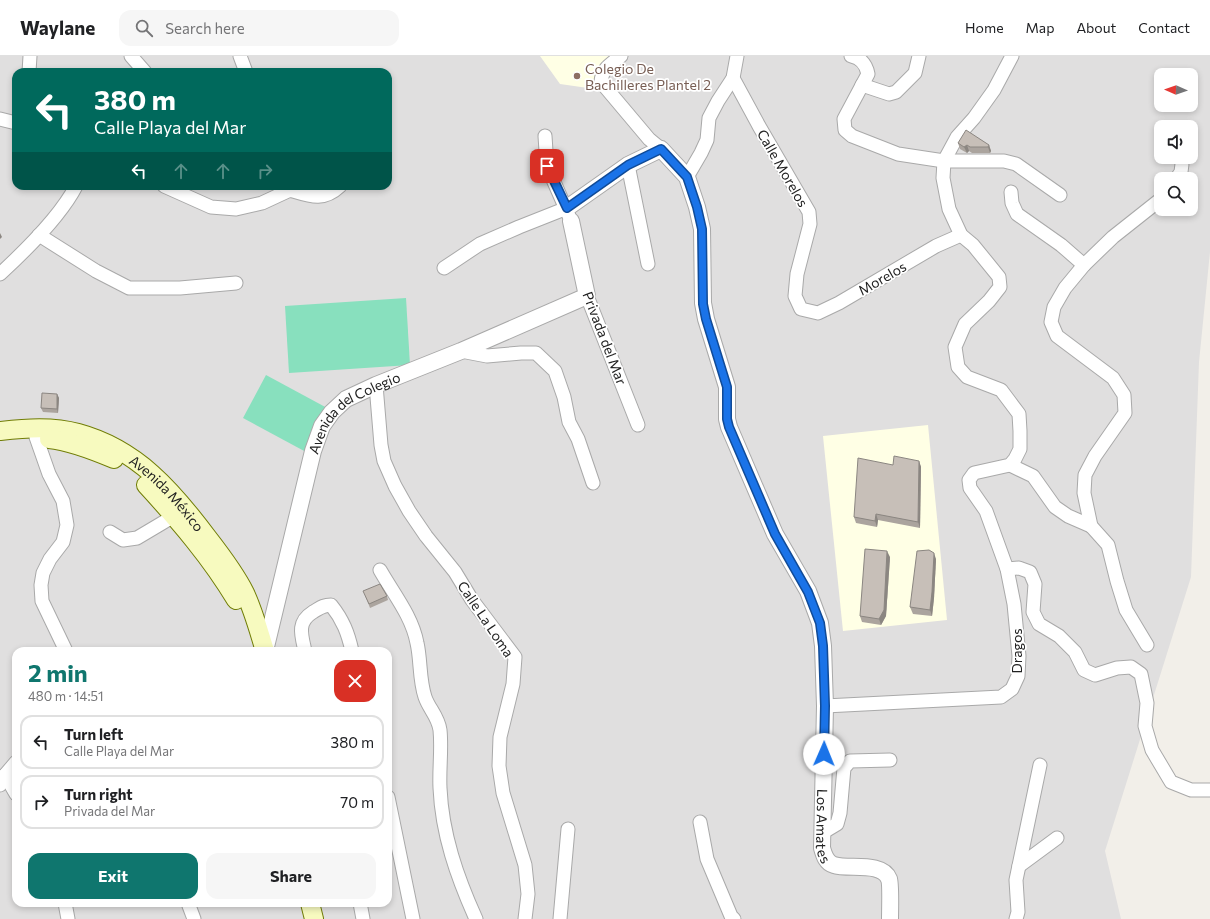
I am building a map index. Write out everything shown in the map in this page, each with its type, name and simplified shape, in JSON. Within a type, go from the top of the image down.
[{"type":"main road","name":"Avenida México","points":[[0,431],[35,432],[65,430],[78,433],[100,440],[123,452],[147,468],[186,509],[234,572],[246,595],[256,620],[264,647]]},
{"type":"main road","name":"Avenida México","points":[[0,440],[35,432],[104,455],[119,462],[141,479],[174,516],[224,580],[236,601],[251,647]]},
{"type":"main road","points":[[311,907],[314,919]]},
{"type":"main road","points":[[321,907],[324,919]]},
{"type":"street","points":[[29,68],[30,56]]},
{"type":"street","points":[[131,56],[142,68]]},
{"type":"street","points":[[240,56],[244,68]]},
{"type":"street","name":"Los Amates","points":[[621,56],[601,74],[601,82],[649,139],[661,149],[687,177],[697,207],[702,229],[703,304],[706,319],[727,387],[728,423],[775,534],[808,592],[820,623],[823,646],[825,706],[822,833],[822,848],[825,858],[833,865],[875,868],[884,872],[889,879],[890,919]]},
{"type":"street","points":[[687,177],[707,140],[709,118],[733,78],[737,56]]},
{"type":"street","points":[[850,56],[856,57],[863,62],[868,74],[844,119],[845,130],[852,136],[898,154],[944,161],[1004,161],[1016,164],[1060,195]]},
{"type":"street","points":[[862,85],[889,94],[896,92],[915,73],[919,56]]},
{"type":"street","points":[[1012,56],[994,90],[974,118],[957,137],[944,161],[943,178],[949,209],[961,235],[973,245],[999,277],[1000,287],[989,301],[965,324],[955,347],[958,367],[967,376],[1001,390],[1019,414],[1020,449],[1010,465],[1033,476],[1055,507],[1068,516],[1091,526],[1108,545],[1126,610],[1147,645]]},
{"type":"street","name":"Calle Morelos","points":[[733,78],[809,212],[810,224],[797,274],[794,296],[801,308]]},
{"type":"street","points":[[0,119],[12,123]]},
{"type":"street","name":"Privada del Mar","points":[[545,136],[547,166],[569,215],[587,296],[638,425]]},
{"type":"street","points":[[444,268],[480,244],[519,227],[569,215],[628,165],[661,149]]},
{"type":"street","points":[[1181,172],[1182,164]]},
{"type":"street","points":[[628,165],[648,264]]},
{"type":"street","points":[[0,274],[39,235],[67,201],[74,190]]},
{"type":"street","points":[[172,190],[211,206],[236,209],[262,203],[290,190],[312,197],[319,197],[332,193],[335,190]]},
{"type":"street","points":[[1012,192],[1012,203],[1017,214],[1061,245],[1084,265]]},
{"type":"street","points":[[1091,526],[1084,493],[1085,475],[1095,456],[1125,412],[1124,395],[1113,378],[1057,336],[1051,322],[1054,307],[1065,288],[1084,265],[1113,237],[1154,205]]},
{"type":"street","points":[[39,235],[96,271],[129,288],[180,288],[236,283]]},
{"type":"street","name":"Morelos","points":[[801,308],[818,312],[839,303],[936,246],[961,235]]},
{"type":"street","name":"Avenida del Colegio","points":[[266,647],[313,451],[322,426],[332,412],[346,399],[376,385],[461,351],[587,296]]},
{"type":"street","points":[[461,351],[488,356],[536,353],[555,371],[564,397],[569,422],[578,439],[593,483]]},
{"type":"street","name":"Calle La Loma","points":[[376,385],[381,445],[384,461],[396,486],[413,517],[426,536],[455,572],[472,600],[515,657],[513,684],[500,737],[499,766],[503,793],[525,865],[528,894],[525,919]]},
{"type":"street","points":[[35,432],[48,474],[63,501],[67,525],[63,542],[50,558],[43,573],[40,585],[42,601],[64,647]]},
{"type":"street","name":"Dragos","points":[[825,706],[1001,697],[1012,689],[1018,676],[1019,656],[1014,604],[1007,569],[986,511],[970,488],[969,480],[974,473],[1010,465]]},
{"type":"street","points":[[110,532],[123,540],[137,538],[174,516]]},
{"type":"street","points":[[1007,569],[1019,568],[1030,572],[1035,584],[1033,612],[1039,624],[1059,636],[1075,652],[1084,670],[1095,675],[1117,668],[1131,667],[1141,674],[1147,703],[1145,726],[1152,750],[1171,782],[1190,790],[1210,790]]},
{"type":"street","points":[[380,570],[412,625],[418,643],[421,677],[426,698],[436,715],[440,729],[440,788],[443,819],[450,851],[466,898],[476,919]]},
{"type":"street","points":[[304,647],[301,634],[302,622],[306,616],[323,605],[331,605],[339,615],[348,634],[351,647]]},
{"type":"street","points":[[822,833],[837,824],[840,813],[844,768],[850,761],[890,760]]},
{"type":"street","points":[[1016,919],[1018,912],[1016,880],[1040,765]]},
{"type":"street","points":[[12,767],[2,780],[12,790]]},
{"type":"street","points":[[392,817],[413,919]]},
{"type":"street","points":[[700,822],[708,860],[731,916],[734,919]]},
{"type":"street","points":[[560,919],[568,829]]},
{"type":"street","points":[[1019,866],[1056,838]]},
{"type":"street","points":[[66,907],[68,919]]},
{"type":"street","points":[[190,907],[194,919]]},
{"type":"street","points":[[361,907],[363,919]]},
{"type":"shaded area","points":[[0,56],[1210,56],[1210,252],[1199,362],[1191,577],[1105,851],[1121,919],[0,919]]},
{"type":"shaded area","name":"Colegio De Bachilleres Plantel 2","points":[[540,56],[614,56],[600,69],[595,89],[560,84]]},
{"type":"shaded area","points":[[928,425],[947,620],[843,631],[823,436]]},
{"type":"green space","points":[[406,298],[410,365],[289,373],[285,306]]},
{"type":"green space","points":[[266,375],[329,409],[306,452],[243,418]]},
{"type":"building","points":[[966,130],[989,145],[988,147],[970,147],[967,145],[964,147],[958,143]]},
{"type":"building","points":[[42,393],[57,394],[57,409],[41,408]]},
{"type":"building","points":[[894,456],[919,461],[918,522],[876,514],[875,521],[854,517],[858,458],[893,465]]},
{"type":"building","points":[[865,549],[887,551],[884,610],[879,619],[860,616]]},
{"type":"building","points":[[929,550],[934,553],[930,610],[910,607],[917,551]]},
{"type":"building","points":[[380,584],[387,596],[369,604],[363,591]]},
{"type":"place","name":"Colegio De Bachilleres Plantel 2","points":[[577,76]]},
{"type":"route","points":[[547,166],[567,208],[628,165],[661,149],[687,177],[697,207],[702,229],[703,304],[706,319],[727,387],[727,419],[729,427],[775,534],[808,592],[820,623],[823,646],[825,706],[824,754]]}]
